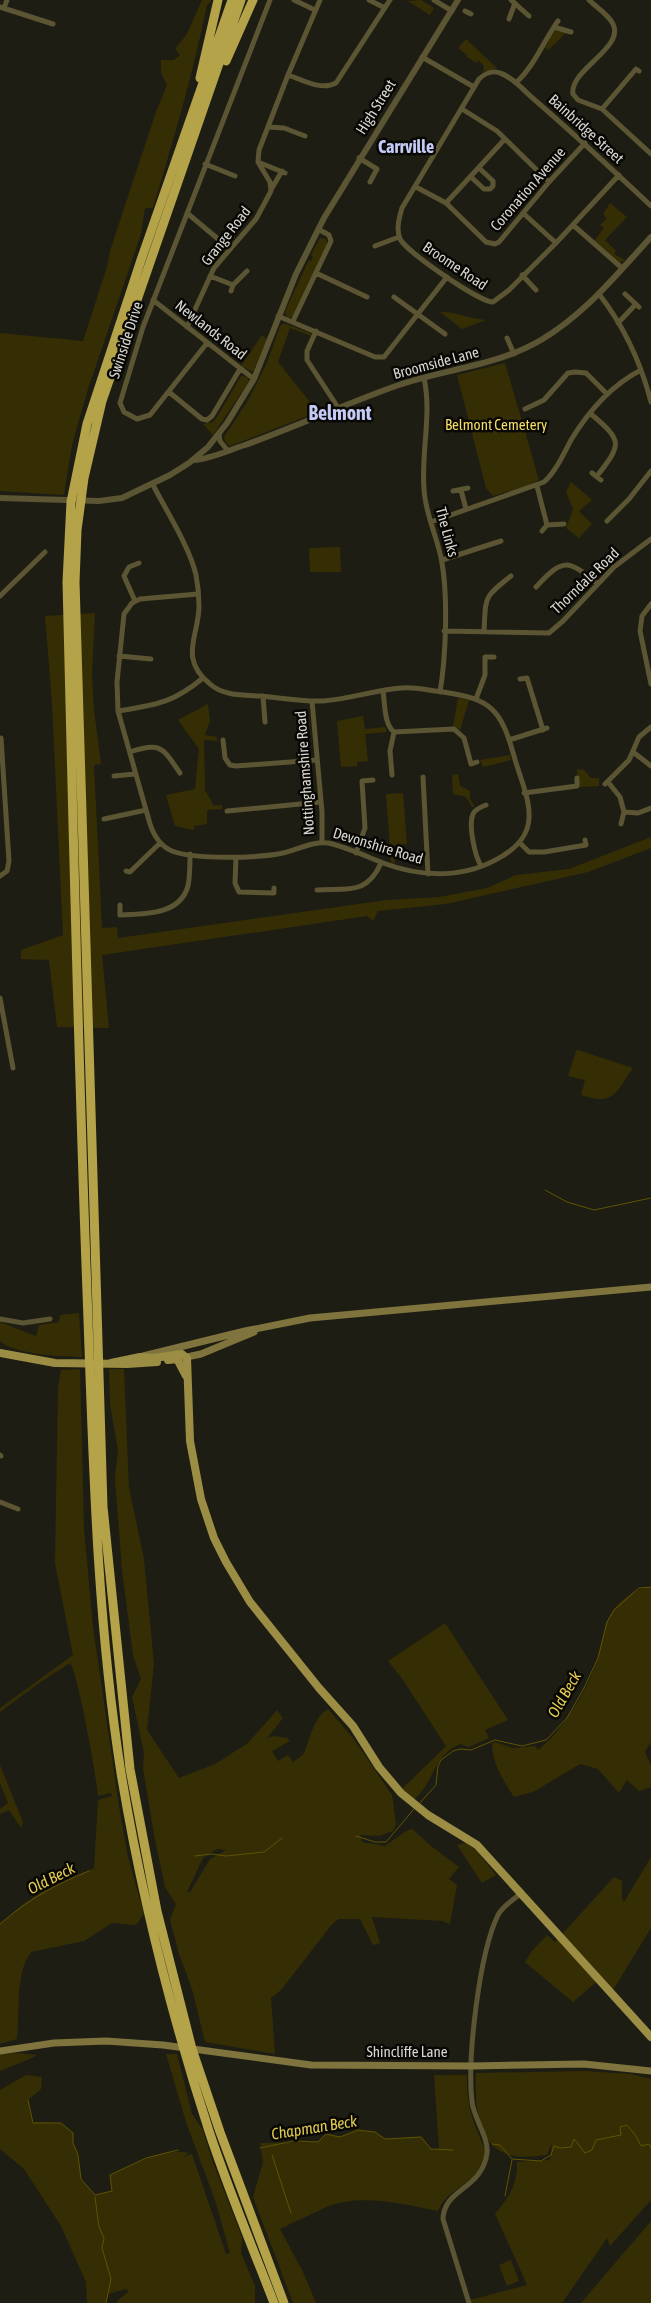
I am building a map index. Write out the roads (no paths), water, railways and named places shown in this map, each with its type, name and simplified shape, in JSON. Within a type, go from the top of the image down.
[{"type":"highway","points":[[193,126],[218,0]]},
{"type":"highway","points":[[232,0],[193,126],[102,401],[89,452],[77,530],[75,592],[102,1507],[130,1769],[157,1911],[195,2058],[220,2132],[284,2303]]},
{"type":"highway","points":[[241,0],[94,398],[75,476],[69,529],[67,582],[80,1110],[95,1518],[106,1662],[122,1774],[147,1904],[184,2048],[210,2134],[274,2303]]},
{"type":"highway","points":[[193,126],[253,0]]},
{"type":"main road","points":[[0,1353],[37,1361],[71,1363],[110,1362],[140,1357],[310,1318],[651,1287]]},
{"type":"main road","points":[[187,1358],[216,1349],[263,1328]]},
{"type":"main road","points":[[177,1357],[184,1346]]},
{"type":"main road","points":[[110,1362],[127,1364],[177,1357],[182,1354],[187,1358]]},
{"type":"main road","points":[[140,1357],[177,1357]]},
{"type":"main road","points":[[177,1357],[187,1378]]},
{"type":"main road","points":[[187,1358],[190,1441],[201,1499],[210,1526],[226,1562],[250,1602],[319,1688],[353,1726],[379,1767],[410,1801],[477,1846],[651,2037]]},
{"type":"main road","name":"Shincliffe Lane","points":[[0,2051],[47,2044],[128,2042],[310,2065],[472,2066],[584,2064],[651,2071]]},
{"type":"street","points":[[7,0],[2,8],[53,24]]},
{"type":"street","name":"Swinside Drive","points":[[207,343],[154,411],[144,418],[130,416],[121,407],[120,403],[129,366],[153,300],[270,0]]},
{"type":"street","points":[[294,0],[315,10]]},
{"type":"street","points":[[272,188],[258,162],[259,150],[320,0]]},
{"type":"street","points":[[369,0],[385,8]]},
{"type":"street","points":[[288,75],[320,86],[336,83],[390,0]]},
{"type":"street","points":[[434,0],[458,7],[471,14]]},
{"type":"street","points":[[589,0],[609,18],[613,24],[614,33],[606,49],[575,81],[572,90],[574,98],[602,109],[651,154]]},
{"type":"street","points":[[509,19],[513,2],[529,16]]},
{"type":"street","name":"High Street","points":[[194,460],[219,434],[254,379],[278,316],[318,229],[359,158],[422,57],[458,7]]},
{"type":"street","points":[[516,83],[532,65],[558,22]]},
{"type":"street","points":[[554,27],[570,32]]},
{"type":"street","points":[[375,246],[399,237],[399,219],[402,208],[474,87],[422,57]]},
{"type":"street","points":[[602,109],[636,69],[639,71]]},
{"type":"street","name":"Bainbridge Street","points":[[474,87],[486,73],[501,73],[516,83],[585,143],[651,206]]},
{"type":"street","points":[[462,109],[486,122],[549,182]]},
{"type":"street","points":[[268,126],[284,128],[305,136]]},
{"type":"street","points":[[446,203],[504,140]]},
{"type":"street","name":"Coronation Avenue","points":[[416,187],[446,203],[486,242],[500,242],[549,182],[585,143]]},
{"type":"street","points":[[359,158],[377,169],[370,182]]},
{"type":"street","name":"Grange Road","points":[[187,327],[214,268],[256,220],[272,188],[283,172],[258,162]]},
{"type":"street","points":[[205,164],[235,176]]},
{"type":"street","points":[[471,177],[484,189],[490,189],[493,186],[493,181],[479,168]]},
{"type":"street","name":"Broome Road","points":[[399,237],[404,246],[447,277],[483,300],[493,302],[509,290],[522,275],[556,244],[619,175]]},
{"type":"street","points":[[187,213],[230,249]]},
{"type":"street","points":[[523,213],[556,244]]},
{"type":"street","points":[[573,226],[622,268]]},
{"type":"street","points":[[292,321],[331,241],[329,235],[318,229]]},
{"type":"street","name":"Broomside Lane","points":[[194,460],[228,451],[395,386],[514,354],[556,331],[584,309],[651,237]]},
{"type":"street","points":[[210,276],[232,288],[248,271]]},
{"type":"street","points":[[316,273],[367,297]]},
{"type":"street","points":[[522,275],[536,290]]},
{"type":"street","points":[[278,316],[380,358],[387,354],[447,277]]},
{"type":"street","points":[[599,294],[618,323],[631,348],[651,399]]},
{"type":"street","points":[[618,323],[637,306],[625,294]]},
{"type":"street","points":[[394,297],[445,334]]},
{"type":"street","name":"Newlands Road","points":[[153,300],[254,379]]},
{"type":"street","points":[[316,331],[307,351],[307,360],[339,409]]},
{"type":"street","points":[[507,338],[514,354]]},
{"type":"street","points":[[169,392],[202,419],[207,420],[212,416],[240,369]]},
{"type":"street","points":[[431,522],[537,486],[550,476],[577,431],[590,414],[618,384],[641,370]]},
{"type":"street","points":[[525,409],[544,400],[568,373],[586,373],[608,394]]},
{"type":"street","name":"The Links","points":[[424,378],[428,401],[423,485],[442,560],[444,631],[443,673],[440,692]]},
{"type":"street","points":[[590,414],[612,433],[616,444],[614,454],[597,476]]},
{"type":"street","points":[[219,434],[220,441],[228,451]]},
{"type":"street","points":[[0,498],[99,501],[122,498],[153,485],[194,460]]},
{"type":"street","points":[[607,521],[629,499],[651,471]]},
{"type":"street","points":[[153,485],[192,563],[196,576],[199,607],[192,639],[193,660],[203,678],[213,687],[224,692],[312,701],[406,688],[476,699],[483,702],[496,714],[509,740],[524,793],[529,820],[520,843],[528,852],[538,853],[586,845],[585,840]]},
{"type":"street","points":[[537,486],[546,524],[542,531]]},
{"type":"street","points":[[453,491],[468,488]]},
{"type":"street","points":[[461,490],[466,509]]},
{"type":"street","points":[[546,524],[564,524]]},
{"type":"street","name":"Thorndale Road","points":[[444,631],[549,633],[563,622],[614,567],[651,539]]},
{"type":"street","points":[[442,560],[500,541]]},
{"type":"street","points":[[0,596],[45,552]]},
{"type":"street","points":[[135,601],[124,576],[129,567],[139,563]]},
{"type":"street","points":[[535,587],[551,570],[561,565],[577,567],[597,584]]},
{"type":"street","points":[[484,631],[487,597],[490,592],[511,576]]},
{"type":"street","points":[[126,870],[130,872],[160,843],[154,836],[118,711],[117,682],[124,614],[127,607],[135,601],[198,594]]},
{"type":"street","points":[[651,604],[642,616],[640,623],[648,658],[647,675],[651,684]]},
{"type":"street","points":[[119,656],[151,659]]},
{"type":"street","points":[[476,699],[485,675],[486,657],[494,657]]},
{"type":"street","points":[[118,711],[169,701],[180,696],[203,678]]},
{"type":"street","points":[[509,740],[545,729],[527,678],[520,679]]},
{"type":"street","points":[[383,691],[388,723],[394,732],[390,751],[392,775]]},
{"type":"street","points":[[263,696],[265,722]]},
{"type":"street","name":"Nottinghamshire Road","points":[[312,701],[321,802],[322,843]]},
{"type":"street","points":[[621,824],[624,812],[620,797],[606,783],[629,760],[641,734],[651,727]]},
{"type":"street","points":[[394,732],[454,729],[464,738],[471,764],[477,762]]},
{"type":"street","points":[[0,738],[9,861],[7,870],[0,876]]},
{"type":"street","points":[[223,740],[225,758],[230,765],[316,760]]},
{"type":"street","points":[[130,752],[144,747],[159,749],[169,755],[177,772]]},
{"type":"street","points":[[633,752],[651,766]]},
{"type":"street","points":[[114,769],[114,778],[135,774]]},
{"type":"street","points":[[423,777],[428,874]]},
{"type":"street","points":[[524,793],[577,786],[577,778]]},
{"type":"street","points":[[356,853],[365,828],[362,781],[373,780]]},
{"type":"street","points":[[227,811],[321,802]]},
{"type":"street","points":[[481,866],[476,855],[472,819],[476,811],[486,805]]},
{"type":"street","points":[[624,812],[638,812],[651,808]]},
{"type":"street","points":[[104,819],[146,810]]},
{"type":"street","name":"Devonshire Road","points":[[160,843],[172,851],[190,854],[236,856],[282,853],[322,843],[381,863],[412,872],[428,874],[463,872],[481,866],[502,856],[520,843]]},
{"type":"street","points":[[120,905],[120,915],[151,913],[176,906],[184,895],[189,883],[190,854]]},
{"type":"street","points":[[236,856],[235,883],[239,892],[274,893],[274,888]]},
{"type":"street","points":[[317,890],[365,885],[375,876],[381,863]]},
{"type":"street","points":[[0,998],[13,1068]]},
{"type":"street","points":[[0,1320],[23,1323],[50,1319]]},
{"type":"street","points":[[0,1502],[18,1509]]},
{"type":"street","points":[[469,2303],[443,2219],[448,2202],[475,2180],[487,2153],[486,2142],[473,2110],[472,2066],[475,2018],[482,1974],[494,1924],[503,1908],[520,1894]]},
{"type":"waterway","points":[[545,1190],[567,1202],[594,1210],[651,1198]]},
{"type":"waterway","name":"Old Beck","points":[[419,1804],[436,1785],[438,1766],[441,1760],[453,1751],[460,1749],[471,1750],[495,1740],[522,1746],[546,1740],[567,1718],[584,1688],[598,1658],[607,1622],[614,1610],[639,1588],[651,1587]]},
{"type":"waterway","name":"Old Beck","points":[[356,1836],[375,1842],[386,1842],[414,1809]]},
{"type":"waterway","name":"Old Beck","points":[[195,1856],[212,1854],[226,1856],[264,1852],[282,1838]]},
{"type":"waterway","name":"Old Beck","points":[[0,1924],[42,1893],[89,1871]]},
{"type":"waterway","name":"Chapman Beck","points":[[28,2100],[33,2123],[61,2123],[73,2133],[73,2143],[78,2155],[81,2179],[95,2195],[112,2191],[110,2175],[146,2158],[178,2150]]},
{"type":"waterway","name":"Chapman Beck","points":[[492,2144],[500,2145],[512,2159],[541,2161],[551,2155],[554,2146],[560,2148],[571,2147],[574,2139],[585,2153],[592,2150],[596,2140],[621,2135],[620,2127],[627,2125],[641,2146],[649,2144],[651,2148]]},
{"type":"waterway","name":"Chapman Beck","points":[[260,2148],[294,2141],[318,2142],[326,2134],[340,2137],[358,2130],[375,2132],[385,2139],[421,2137],[431,2149],[453,2150]]},
{"type":"waterway","points":[[272,2155],[291,2213]]},
{"type":"waterway","points":[[505,2196],[512,2160]]},
{"type":"waterway","points":[[95,2197],[99,2227],[104,2238],[102,2248],[111,2279],[106,2303]]},
{"type":"district","name":"Carrville","points":[[406,147]]},
{"type":"district","name":"Belmont","points":[[340,413]]},
{"type":"park label","name":"Belmont Cemetery","points":[[496,425]]}]
